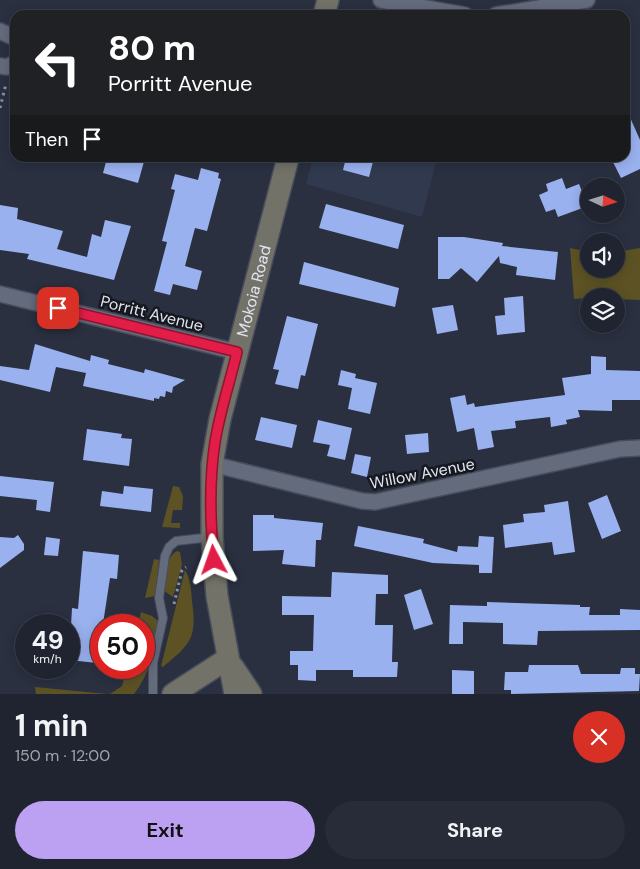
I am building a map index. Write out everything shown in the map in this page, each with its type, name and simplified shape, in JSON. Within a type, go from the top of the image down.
[{"type":"main road","name":"Mokoia Road","points":[[235,694],[227,659],[217,596],[212,537],[212,464],[220,419],[287,162]]},
{"type":"main road","points":[[173,694],[227,659],[251,694]]},
{"type":"street","points":[[381,0],[437,10]]},
{"type":"street","points":[[526,10],[587,0]]},
{"type":"street","name":"Porritt Avenue","points":[[0,294],[237,352]]},
{"type":"street","name":"Willow Avenue","points":[[212,464],[362,501],[376,502],[620,449],[640,448]]},
{"type":"lane","points":[[153,694],[153,663],[164,618],[159,598],[165,556],[169,547],[181,539],[212,537]]},
{"type":"path","points":[[0,108],[6,84]]},
{"type":"shaded area","points":[[312,162],[436,162],[422,217],[306,184]]},
{"type":"shaded area","points":[[570,248],[580,250],[580,278],[625,278],[625,250],[640,248],[640,300],[625,299],[625,288],[580,288],[580,299],[574,299]]},
{"type":"shaded area","points":[[173,486],[179,487],[183,496],[182,510],[173,510],[171,523],[180,523],[180,528],[162,527]]},
{"type":"shaded area","points":[[177,551],[180,552],[182,565],[173,597],[163,590],[167,563]]},
{"type":"shaded area","points":[[154,559],[159,560],[155,596],[145,598]]},
{"type":"shaded area","points":[[185,570],[191,589],[194,624],[186,646],[163,667],[161,666]]},
{"type":"shaded area","points":[[155,619],[159,622],[155,646]]},
{"type":"shaded area","points":[[124,679],[143,679],[134,694],[110,694],[122,686]]},
{"type":"shaded area","points":[[35,687],[107,694],[36,694]]},
{"type":"building","points":[[630,117],[640,140],[640,169],[621,178],[613,162],[630,162]]},
{"type":"building","points":[[106,162],[144,162],[138,183],[103,173]]},
{"type":"building","points":[[345,162],[373,162],[369,177],[343,170]]},
{"type":"building","points":[[201,168],[219,173],[218,178],[221,179],[207,231],[195,228],[185,266],[202,271],[197,290],[173,284],[170,295],[154,291],[167,242],[162,241],[175,190],[171,189],[175,174],[198,180]]},
{"type":"building","points":[[562,178],[566,189],[579,184],[580,209],[558,217],[555,209],[546,212],[539,195],[548,191],[546,184]]},
{"type":"building","points":[[326,204],[404,225],[398,249],[319,228]]},
{"type":"building","points":[[0,205],[18,208],[17,219],[63,231],[57,249],[87,257],[92,234],[101,237],[105,220],[131,226],[114,280],[27,259],[29,254],[0,250]]},
{"type":"building","points":[[438,237],[464,237],[503,243],[502,246],[558,252],[555,280],[516,275],[517,267],[500,263],[499,256],[477,282],[461,268],[449,279],[438,279]]},
{"type":"building","points":[[304,262],[399,288],[395,307],[299,284]]},
{"type":"building","points":[[523,296],[525,332],[497,335],[495,316],[505,315],[504,298]]},
{"type":"building","points":[[453,305],[458,330],[437,334],[432,308]]},
{"type":"building","points":[[287,316],[318,324],[305,376],[301,375],[298,389],[275,384],[279,370],[273,369]]},
{"type":"building","points":[[35,344],[90,361],[91,355],[109,360],[108,364],[144,373],[145,369],[185,380],[173,387],[172,393],[166,391],[165,397],[154,398],[154,401],[83,386],[86,373],[56,367],[50,392],[0,380],[0,366],[29,370]]},
{"type":"building","points":[[591,356],[606,357],[606,370],[640,371],[640,400],[612,400],[612,411],[578,410],[580,417],[566,420],[567,424],[551,427],[550,417],[515,421],[516,428],[491,431],[494,447],[478,450],[474,428],[457,432],[450,398],[465,395],[467,405],[474,403],[475,407],[565,395],[562,378],[591,374]]},
{"type":"building","points":[[341,370],[356,374],[355,378],[377,383],[370,414],[348,409],[352,388],[338,385]]},
{"type":"building","points":[[261,417],[297,425],[292,448],[255,440]]},
{"type":"building","points":[[318,420],[352,428],[345,460],[327,456],[330,445],[313,442]]},
{"type":"building","points":[[87,429],[122,434],[121,438],[132,439],[129,466],[83,460]]},
{"type":"building","points":[[428,433],[429,452],[407,454],[405,435]]},
{"type":"building","points":[[355,454],[371,457],[367,477],[351,473]]},
{"type":"building","points":[[0,476],[54,482],[50,512],[36,510],[37,500],[0,496]]},
{"type":"building","points":[[124,486],[153,489],[151,512],[100,506],[102,491],[123,494]]},
{"type":"building","points":[[607,495],[621,531],[602,539],[588,503]]},
{"type":"building","points":[[568,501],[575,552],[554,555],[552,542],[505,548],[503,525],[524,522],[523,514],[545,512],[544,505]]},
{"type":"building","points":[[253,515],[274,515],[274,518],[323,523],[321,540],[316,540],[315,567],[282,564],[284,550],[253,551]]},
{"type":"building","points":[[358,526],[424,539],[423,543],[457,552],[458,546],[478,547],[479,536],[494,537],[492,573],[479,573],[479,565],[433,563],[354,546]]},
{"type":"building","points":[[18,535],[24,544],[24,550],[0,568],[0,537],[14,538]]},
{"type":"building","points":[[46,537],[60,539],[58,556],[44,555]]},
{"type":"building","points":[[83,551],[119,555],[117,579],[110,578],[104,614],[90,614],[90,662],[80,661],[80,614],[72,614],[72,608],[78,609]]},
{"type":"building","points":[[332,572],[388,575],[388,594],[376,594],[375,625],[393,625],[392,662],[398,662],[397,677],[353,677],[353,670],[316,670],[316,681],[298,680],[298,665],[290,665],[290,651],[313,651],[314,615],[282,615],[282,596],[331,597]]},
{"type":"building","points":[[421,589],[433,624],[414,630],[404,595]]},
{"type":"building","points":[[487,602],[580,605],[580,607],[590,607],[589,615],[620,615],[620,609],[640,610],[640,630],[538,631],[537,645],[503,644],[503,623],[463,622],[463,644],[449,644],[450,605],[487,606]]},
{"type":"building","points":[[529,665],[578,665],[581,674],[620,674],[621,668],[635,668],[635,674],[640,674],[639,691],[511,694],[511,690],[504,690],[505,672],[528,672]]},
{"type":"building","points":[[452,670],[474,671],[474,694],[452,694]]},
{"type":"route","points":[[58,308],[237,352],[220,419],[212,464],[211,511],[214,560]]}]
